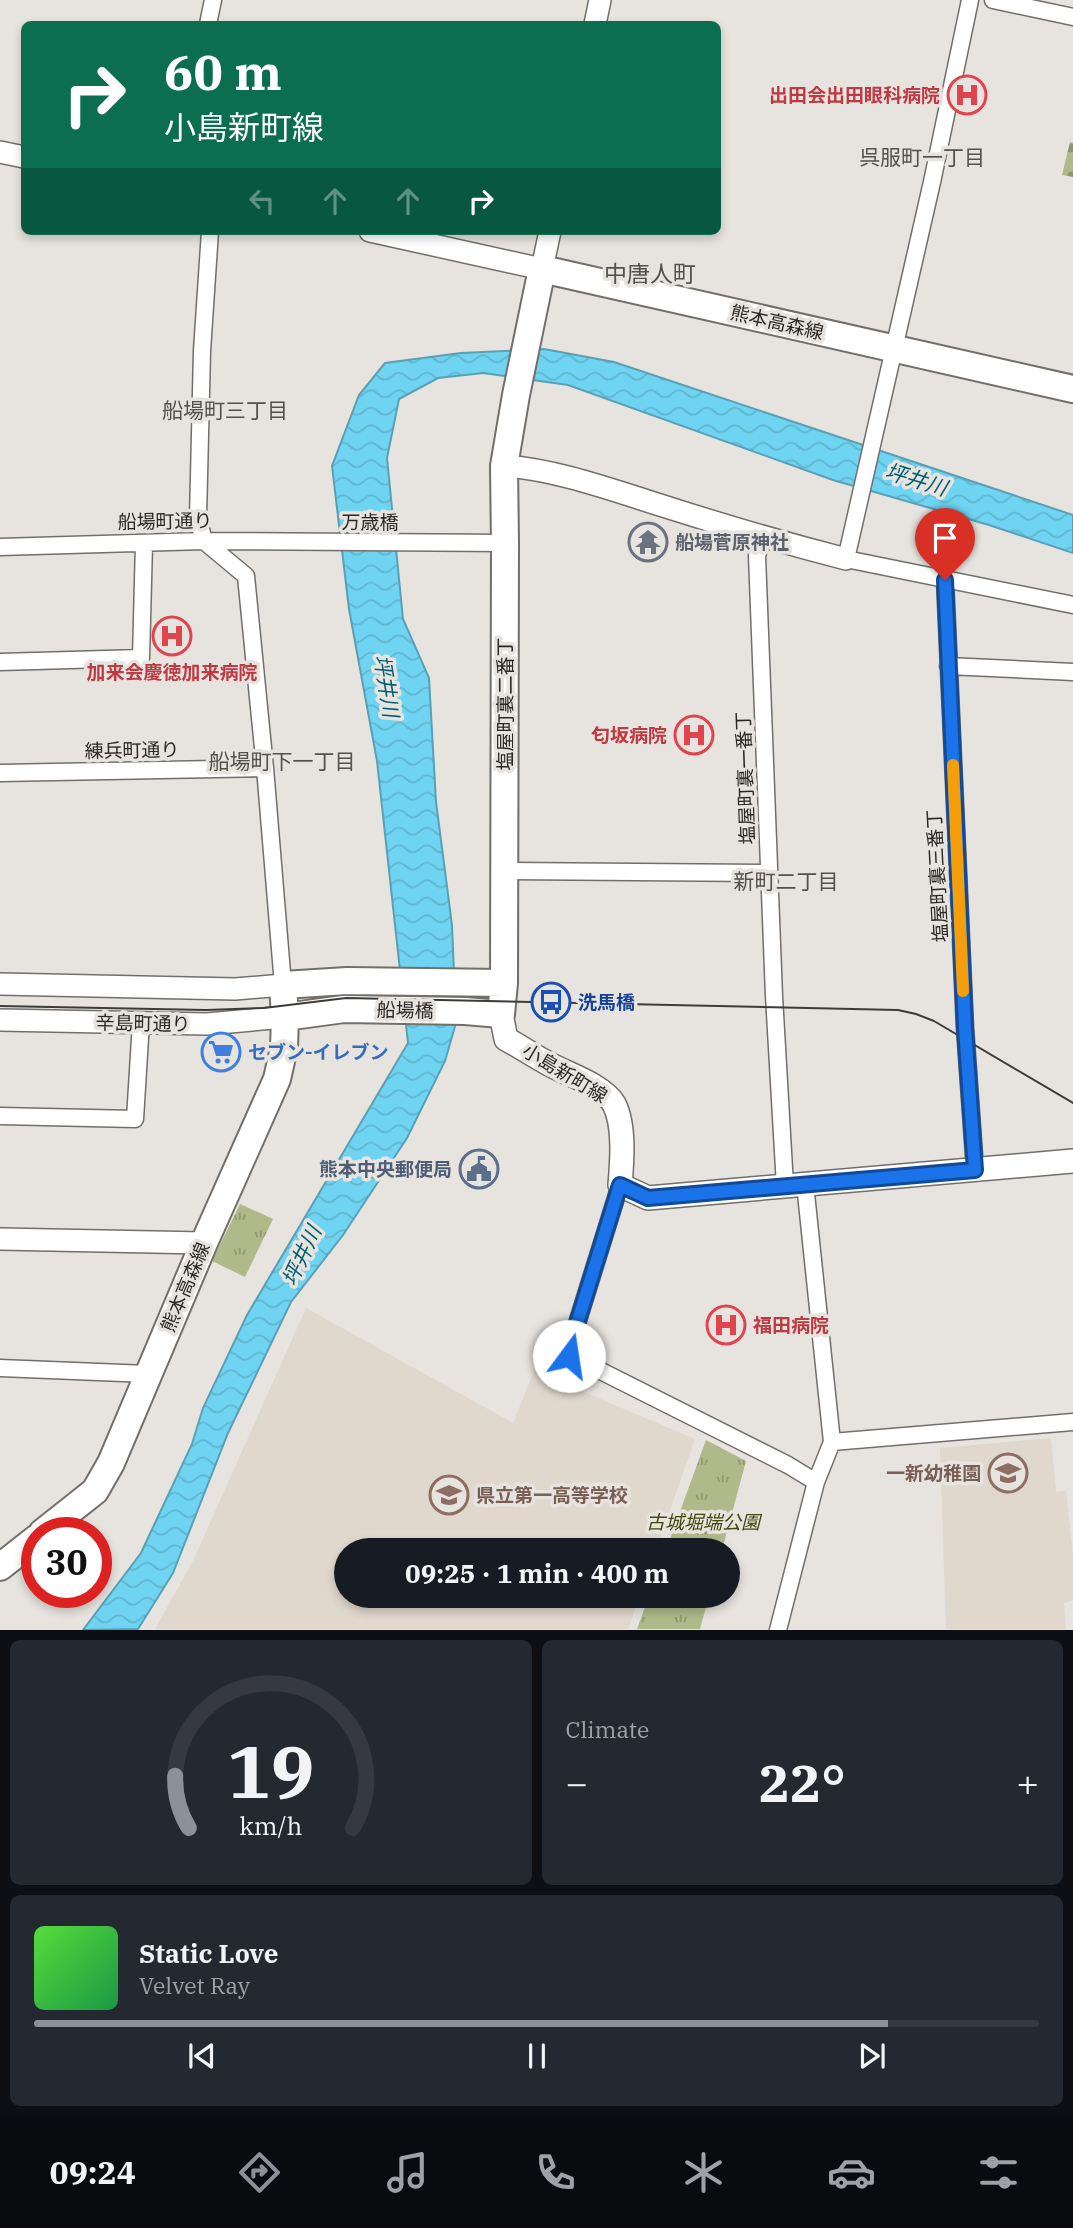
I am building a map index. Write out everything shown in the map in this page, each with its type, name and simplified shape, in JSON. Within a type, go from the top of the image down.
[{"type":"main road","name":"熊本高森線","points":[[542,269],[1073,389]]},
{"type":"main road","name":"塩屋町裏二番丁","points":[[501,1014],[504,984],[503,466],[542,269]]},
{"type":"main road","name":"船場橋","points":[[282,985],[347,981],[504,984]]},
{"type":"main road","name":"熊本高森線","points":[[63,1517],[96,1491],[111,1464],[276,1079],[284,1048],[282,985]]},
{"type":"main road","name":"船場橋","points":[[285,1017],[344,1009],[501,1014]]},
{"type":"main road","name":"小島新町線","points":[[501,1014],[506,1039],[584,1081],[613,1102],[621,1132],[620,1185]]},
{"type":"main road","points":[[620,1185],[648,1198],[1073,1161]]},
{"type":"main road","points":[[0,1567],[21,1551]]},
{"type":"street","points":[[209,21],[214,0]]},
{"type":"street","points":[[596,21],[600,0]]},
{"type":"street","points":[[846,559],[932,182],[970,0]]},
{"type":"street","points":[[993,0],[1073,17]]},
{"type":"street","points":[[0,152],[21,156]]},
{"type":"street","points":[[210,235],[202,351],[198,518],[205,541],[246,576],[282,985]]},
{"type":"street","points":[[388,235],[542,269],[550,235]]},
{"type":"street","points":[[503,466],[526,467],[846,559],[1073,605]]},
{"type":"street","name":"塩屋町裏一番丁","points":[[762,537],[757,556],[769,873],[795,1185],[832,1442]]},
{"type":"street","name":"船場町通り","points":[[0,547],[205,541],[331,543]]},
{"type":"street","points":[[0,662],[141,658],[144,543]]},
{"type":"street","name":"万歳橋","points":[[331,543],[505,543]]},
{"type":"street","name":"塩屋町裏三番丁","points":[[945,580],[965,1028],[975,1170]]},
{"type":"street","points":[[948,666],[1073,672]]},
{"type":"street","name":"練兵町通り","points":[[0,773],[265,768]]},
{"type":"street","points":[[504,872],[769,873]]},
{"type":"street","name":"辛島町通り","points":[[0,984],[235,989],[282,985]]},
{"type":"street","name":"辛島町通り","points":[[0,1020],[207,1024],[285,1017]]},
{"type":"street","points":[[0,1116],[135,1119],[141,1022]]},
{"type":"street","points":[[620,1185],[569,1356],[788,1465],[816,1482]]},
{"type":"street","points":[[0,1239],[204,1243]]},
{"type":"street","points":[[0,1368],[148,1374]]},
{"type":"street","points":[[778,1629],[816,1482],[832,1442],[1073,1422]]},
{"type":"shaded area","name":"県立第一高等学校","points":[[306,1308],[513,1423],[534,1371],[695,1439],[660,1538],[334,1538],[334,1608],[636,1608],[628,1629],[155,1629],[193,1561]]},
{"type":"shaded area","points":[[1051,1438],[1056,1492],[1066,1491],[1073,1556],[1073,1600],[1064,1603],[1066,1629],[946,1629],[940,1448]]},
{"type":"green space","points":[[1070,142],[1073,143],[1073,177],[1062,175]]},
{"type":"green space","points":[[240,1204],[273,1219],[245,1277],[212,1261]]},
{"type":"green space","name":"古城堀端公園","points":[[706,1440],[746,1461],[725,1538],[670,1538]]},
{"type":"green space","points":[[645,1608],[706,1608],[700,1629],[637,1629]]},
{"type":"water","name":"坪井川","points":[[544,349],[614,362],[1073,515],[1073,553],[989,525],[833,480],[568,385],[483,373],[438,378],[399,399],[387,458],[403,619],[429,678],[436,802],[452,925],[456,1023],[445,1061],[407,1138],[343,1235],[291,1302],[228,1433],[173,1573],[138,1629],[83,1630],[100,1608],[112,1608],[112,1592],[141,1553],[192,1444],[203,1408],[247,1315],[408,1043],[377,761],[349,609],[332,466],[359,395],[385,363],[461,353]]},
{"type":"tram line","points":[[0,1006],[206,1010],[264,1008],[346,998],[898,1010],[934,1021],[1073,1103]]},
{"type":"slow traffic","points":[[953,765],[963,991]]},
{"type":"place","name":"出田会出田眼科病院","points":[[967,95]]},
{"type":"place","name":"船場菅原神社","points":[[648,542]]},
{"type":"place","name":"加来会慶徳加来病院","points":[[172,636]]},
{"type":"place","name":"匂坂病院","points":[[694,735]]},
{"type":"place","name":"洗馬橋","points":[[551,1002]]},
{"type":"place","name":"セブン-イレブン","points":[[221,1052]]},
{"type":"place","name":"熊本中央郵便局","points":[[479,1169]]},
{"type":"place","name":"福田病院","points":[[726,1325]]},
{"type":"place","name":"一新幼稚園","points":[[1008,1473]]},
{"type":"place","name":"県立第一高等学校","points":[[449,1495]]},
{"type":"district","name":"呉服町一丁目","points":[[922,158]]},
{"type":"district","name":"中唐人町","points":[[650,274]]},
{"type":"district","name":"船場町三丁目","points":[[225,411]]},
{"type":"district","name":"船場町下一丁目","points":[[282,762]]},
{"type":"district","name":"新町二丁目","points":[[786,882]]},
{"type":"route","points":[[569,1356],[620,1185],[648,1198],[975,1170],[965,1028],[945,580]]}]
